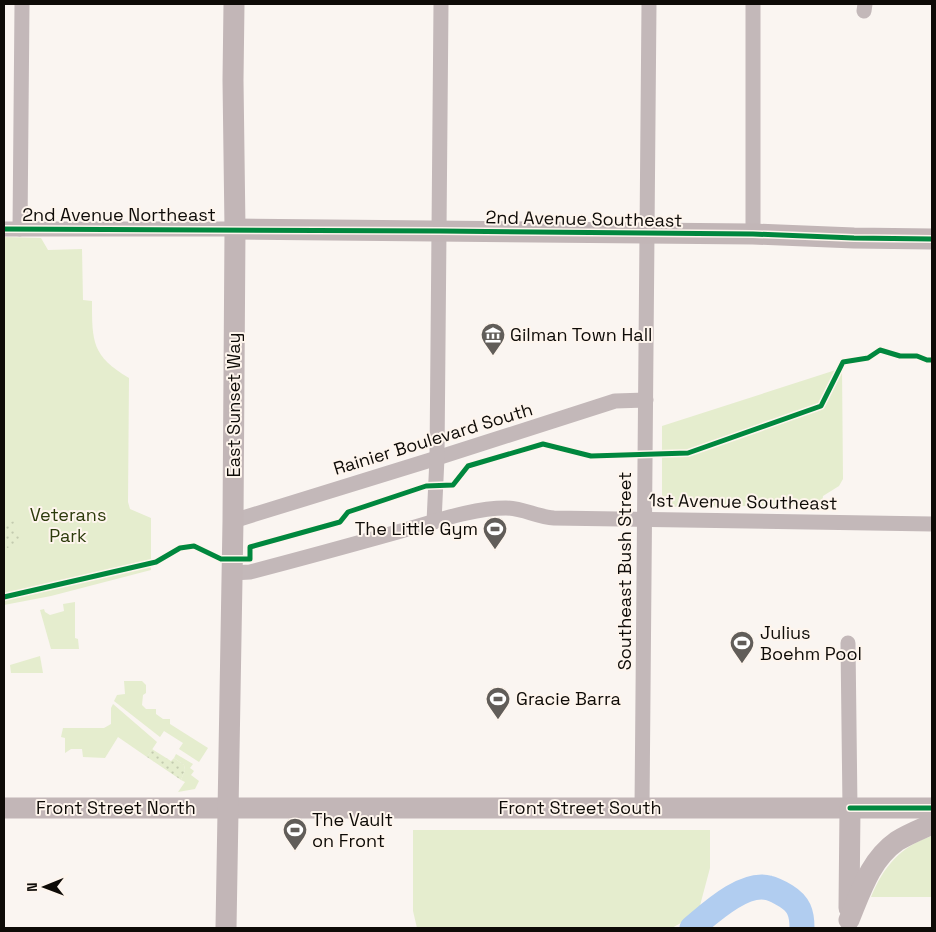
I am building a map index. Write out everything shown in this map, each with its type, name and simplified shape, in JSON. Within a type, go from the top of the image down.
[{"type":"main road","name":"East Sunset Way","points":[[226,928],[233,521],[234,4]]},
{"type":"main road","name":"2nd Avenue Southeast","points":[[235,229],[752,234],[932,239]]},
{"type":"main road","name":"Front Street South","points":[[228,807],[932,808]]},
{"type":"main road","name":"Front Street North","points":[[4,808],[228,807]]},
{"type":"main road","points":[[849,924],[850,808]]},
{"type":"main road","points":[[849,924],[869,873],[884,852],[897,842],[932,824]]},
{"type":"street","points":[[20,229],[22,4]]},
{"type":"street","points":[[434,522],[437,458],[441,4]]},
{"type":"street","name":"Southeast Bush Street","points":[[642,808],[649,4]]},
{"type":"street","points":[[752,234],[753,4]]},
{"type":"street","name":"2nd Avenue Northeast","points":[[4,229],[235,229]]},
{"type":"street","name":"Rainier Boulevard South","points":[[233,521],[615,401],[646,400]]},
{"type":"street","name":"1st Avenue Southeast","points":[[232,573],[250,572],[434,522],[479,511],[504,508],[520,509],[546,518],[932,524]]},
{"type":"street","points":[[848,643],[850,808]]},
{"type":"green space","name":"Veterans Park","points":[[4,237],[41,238],[48,250],[82,249],[83,300],[92,301],[94,338],[97,347],[101,355],[108,362],[129,378],[128,502],[130,509],[151,518],[151,570],[51,596],[4,605]]},
{"type":"green space","points":[[842,368],[843,479],[839,486],[823,496],[822,505],[662,507],[662,426]]},
{"type":"green space","points":[[14,521],[21,544],[7,548],[4,540],[4,524]]},
{"type":"green space","points":[[75,602],[75,638],[78,639],[79,649],[51,649],[40,610],[44,609],[50,615],[64,611],[63,604]]},
{"type":"green space","points":[[40,656],[43,673],[11,673],[10,665]]},
{"type":"green space","points":[[124,681],[142,681],[146,685],[146,693],[143,695],[142,705],[146,709],[156,709],[156,714],[163,719],[170,719],[170,724],[208,748],[199,762],[179,749],[183,743],[164,731],[160,737],[114,701],[117,695],[125,694]]},
{"type":"green space","points":[[113,704],[157,742],[147,757],[118,737],[105,758],[83,757],[82,749],[71,749],[65,753],[65,738],[61,737],[63,728],[104,728],[111,724],[111,708]]},
{"type":"green space","points":[[152,749],[171,761],[174,758],[184,765],[185,770],[181,780],[147,757]]},
{"type":"green space","points":[[176,754],[193,764],[190,768],[194,771],[191,775],[199,781],[195,789],[178,792],[185,782],[181,780],[185,770],[184,765],[174,758]]},
{"type":"green space","points":[[413,830],[710,830],[710,868],[698,913],[672,928],[417,928],[413,911]]},
{"type":"green space","points":[[932,836],[932,897],[871,897],[881,876],[894,859],[911,846]]},
{"type":"waterway","points":[[692,928],[728,900],[749,889],[759,887],[775,890],[794,902],[800,913],[802,928]]},
{"type":"cycle path","points":[[4,229],[753,234],[932,239]]},
{"type":"cycle path","points":[[4,597],[156,562],[180,548],[194,546],[221,559],[250,559],[250,547],[340,522],[348,512],[426,486],[453,485],[468,466],[543,444],[591,456],[688,453],[821,406],[843,362],[868,358],[880,350],[900,356],[917,356],[932,360]]},
{"type":"cycle path","points":[[850,808],[932,808]]},
{"type":"place","name":"Gilman Town Hall","points":[[493,356]]},
{"type":"place","name":"The Little Gym","points":[[495,550]]},
{"type":"place","name":"Julius Boehm Pool","points":[[742,664]]},
{"type":"place","name":"Gracie Barra","points":[[498,720]]},
{"type":"place","name":"The Vault on Front","points":[[295,851]]}]
